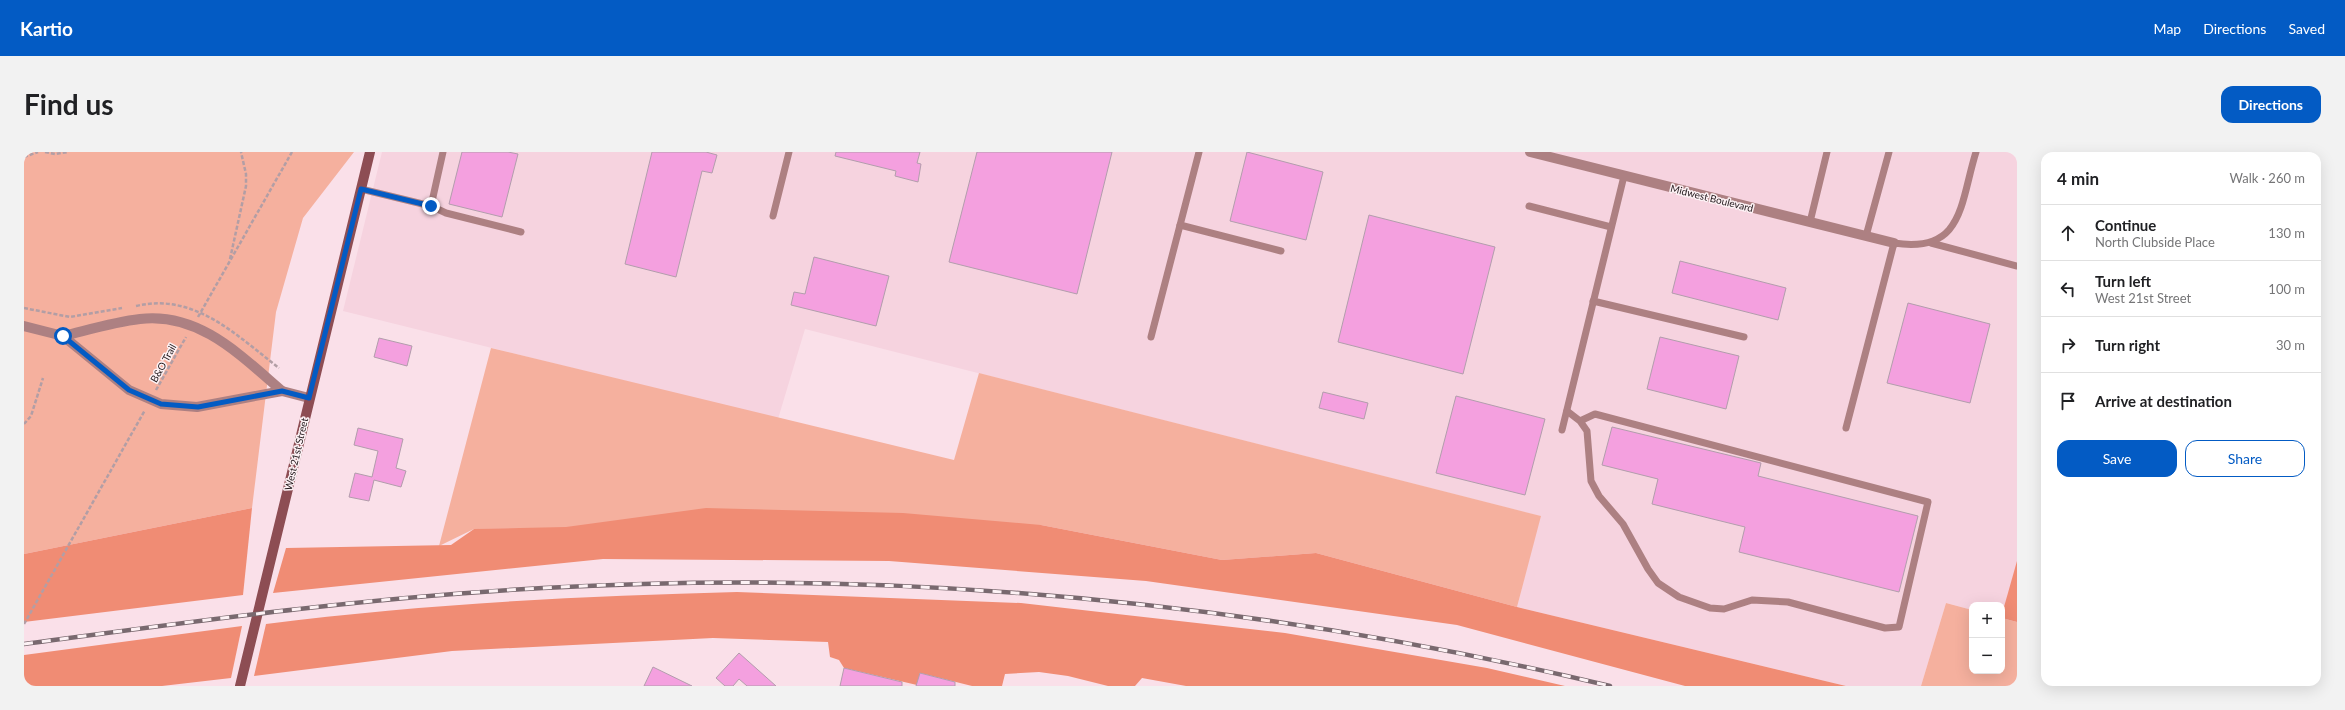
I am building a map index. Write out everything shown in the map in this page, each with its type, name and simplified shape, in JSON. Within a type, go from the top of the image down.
[{"type":"street","name":"West 21st Street","points":[[240,686],[370,152]]},
{"type":"street","name":"Midwest Boulevard","points":[[1533,152],[1894,243]]},
{"type":"street","points":[[63,336],[144,318],[171,320],[193,325],[220,339],[282,391]]},
{"type":"street","points":[[24,326],[63,336],[120,384],[150,400],[173,406],[192,407],[282,391],[309,398]]},
{"type":"lane","points":[[431,206],[444,152]]},
{"type":"lane","points":[[773,216],[789,152]]},
{"type":"lane","points":[[1151,337],[1199,152]]},
{"type":"lane","points":[[1810,222],[1827,152]]},
{"type":"lane","points":[[1866,236],[1889,152]]},
{"type":"lane","points":[[1846,428],[1894,243],[1918,245],[1931,243],[1950,231],[1957,218],[1976,152]]},
{"type":"lane","points":[[1562,430],[1624,176]]},
{"type":"lane","points":[[361,189],[431,206],[446,213],[520,232]]},
{"type":"lane","points":[[1529,206],[1611,227]]},
{"type":"lane","points":[[1180,225],[1281,251]]},
{"type":"lane","points":[[1931,243],[2017,266]]},
{"type":"lane","points":[[1593,301],[1744,337]]},
{"type":"lane","points":[[1566,411],[1580,421],[1587,431],[1591,481],[1599,496],[1623,524],[1648,569],[1658,583],[1679,597],[1710,608],[1724,609],[1752,600],[1788,602],[1885,628],[1899,627],[1928,502],[1595,414],[1580,421]]},
{"type":"path","points":[[24,157],[38,152]]},
{"type":"path","points":[[45,152],[55,154],[68,152]]},
{"type":"path","points":[[229,261],[246,186],[246,174],[241,152]]},
{"type":"path","name":"B&O Trail","points":[[24,624],[292,152]]},
{"type":"path","points":[[24,424],[31,416],[43,378]]},
{"type":"shaded area","points":[[24,152],[354,152],[303,218],[276,312],[252,508],[24,554]]},
{"type":"shaded area","points":[[382,152],[2017,152],[2017,622],[2005,619],[2005,602],[1969,602],[1969,609],[1946,603],[1921,686],[1846,686],[1517,607],[1540,516],[805,329],[778,419],[343,311]]},
{"type":"shaded area","points":[[491,348],[954,460],[979,373],[1541,516],[1517,607],[1316,553],[1222,560],[1041,525],[474,529],[439,546]]},
{"type":"shaded area","points":[[252,508],[243,595],[24,622],[24,554]]},
{"type":"shaded area","points":[[706,508],[903,513],[1041,525],[1222,560],[1316,553],[1517,607],[1846,686],[1685,686],[1457,625],[1146,581],[889,561],[603,559],[273,593],[286,548],[451,545],[474,529],[566,527]]},
{"type":"shaded area","points":[[2017,561],[2017,622],[2005,619],[2005,603]]},
{"type":"shaded area","points":[[737,592],[1021,603],[1285,633],[1487,668],[1565,686],[1186,686],[1142,678],[1135,686],[1108,686],[1068,676],[1039,672],[1005,674],[1002,686],[972,686],[920,673],[917,685],[844,668],[839,660],[830,657],[828,642],[713,638],[452,651],[254,676],[266,624],[443,606],[619,596]]},
{"type":"shaded area","points":[[1946,603],[1969,609],[1969,674],[2005,674],[2005,619],[2017,622],[2017,686],[1921,686]]},
{"type":"shaded area","points":[[242,626],[231,678],[162,686],[24,686],[24,655]]},
{"type":"building","points":[[462,152],[508,152],[518,154],[502,217],[449,204]]},
{"type":"building","points":[[652,152],[706,152],[717,155],[712,173],[702,171],[676,277],[625,264]]},
{"type":"building","points":[[836,152],[920,152],[917,163],[921,164],[918,182],[895,176],[896,171],[835,156]]},
{"type":"building","points":[[977,152],[1112,152],[1077,294],[949,262]]},
{"type":"building","points":[[1247,152],[1323,172],[1306,240],[1230,221]]},
{"type":"building","points":[[1369,215],[1495,247],[1463,374],[1338,342]]},
{"type":"building","points":[[814,257],[889,276],[876,326],[791,305],[794,292],[805,294]]},
{"type":"building","points":[[1680,261],[1786,288],[1778,320],[1672,293]]},
{"type":"building","points":[[1908,303],[1990,324],[1970,403],[1887,383]]},
{"type":"building","points":[[1660,337],[1739,356],[1726,409],[1647,389]]},
{"type":"building","points":[[379,338],[412,346],[407,366],[374,357]]},
{"type":"building","points":[[1323,392],[1368,403],[1364,419],[1319,408]]},
{"type":"building","points":[[1456,396],[1545,419],[1525,495],[1436,473]]},
{"type":"building","points":[[1612,427],[1761,463],[1758,476],[1918,516],[1899,592],[1739,552],[1745,527],[1652,504],[1658,479],[1602,465]]},
{"type":"building","points":[[358,428],[403,439],[396,468],[406,471],[401,487],[374,480],[369,501],[349,497],[355,473],[372,477],[378,451],[354,445]]},
{"type":"building","points":[[739,653],[776,686],[747,686],[739,679],[733,686],[725,686],[716,678]]},
{"type":"building","points":[[653,667],[692,686],[644,686]]},
{"type":"building","points":[[844,668],[902,682],[902,686],[840,686]]},
{"type":"building","points":[[920,673],[955,682],[955,686],[916,686]]},
{"type":"railway","points":[[24,644],[283,611],[413,597],[543,588],[677,583],[812,583],[946,588],[1080,598],[1213,613],[1346,633],[1479,657],[1610,686]]},
{"type":"route","points":[[63,336],[120,384],[141,397],[161,404],[180,407],[198,407],[282,391],[309,398],[361,189],[431,206]]}]
